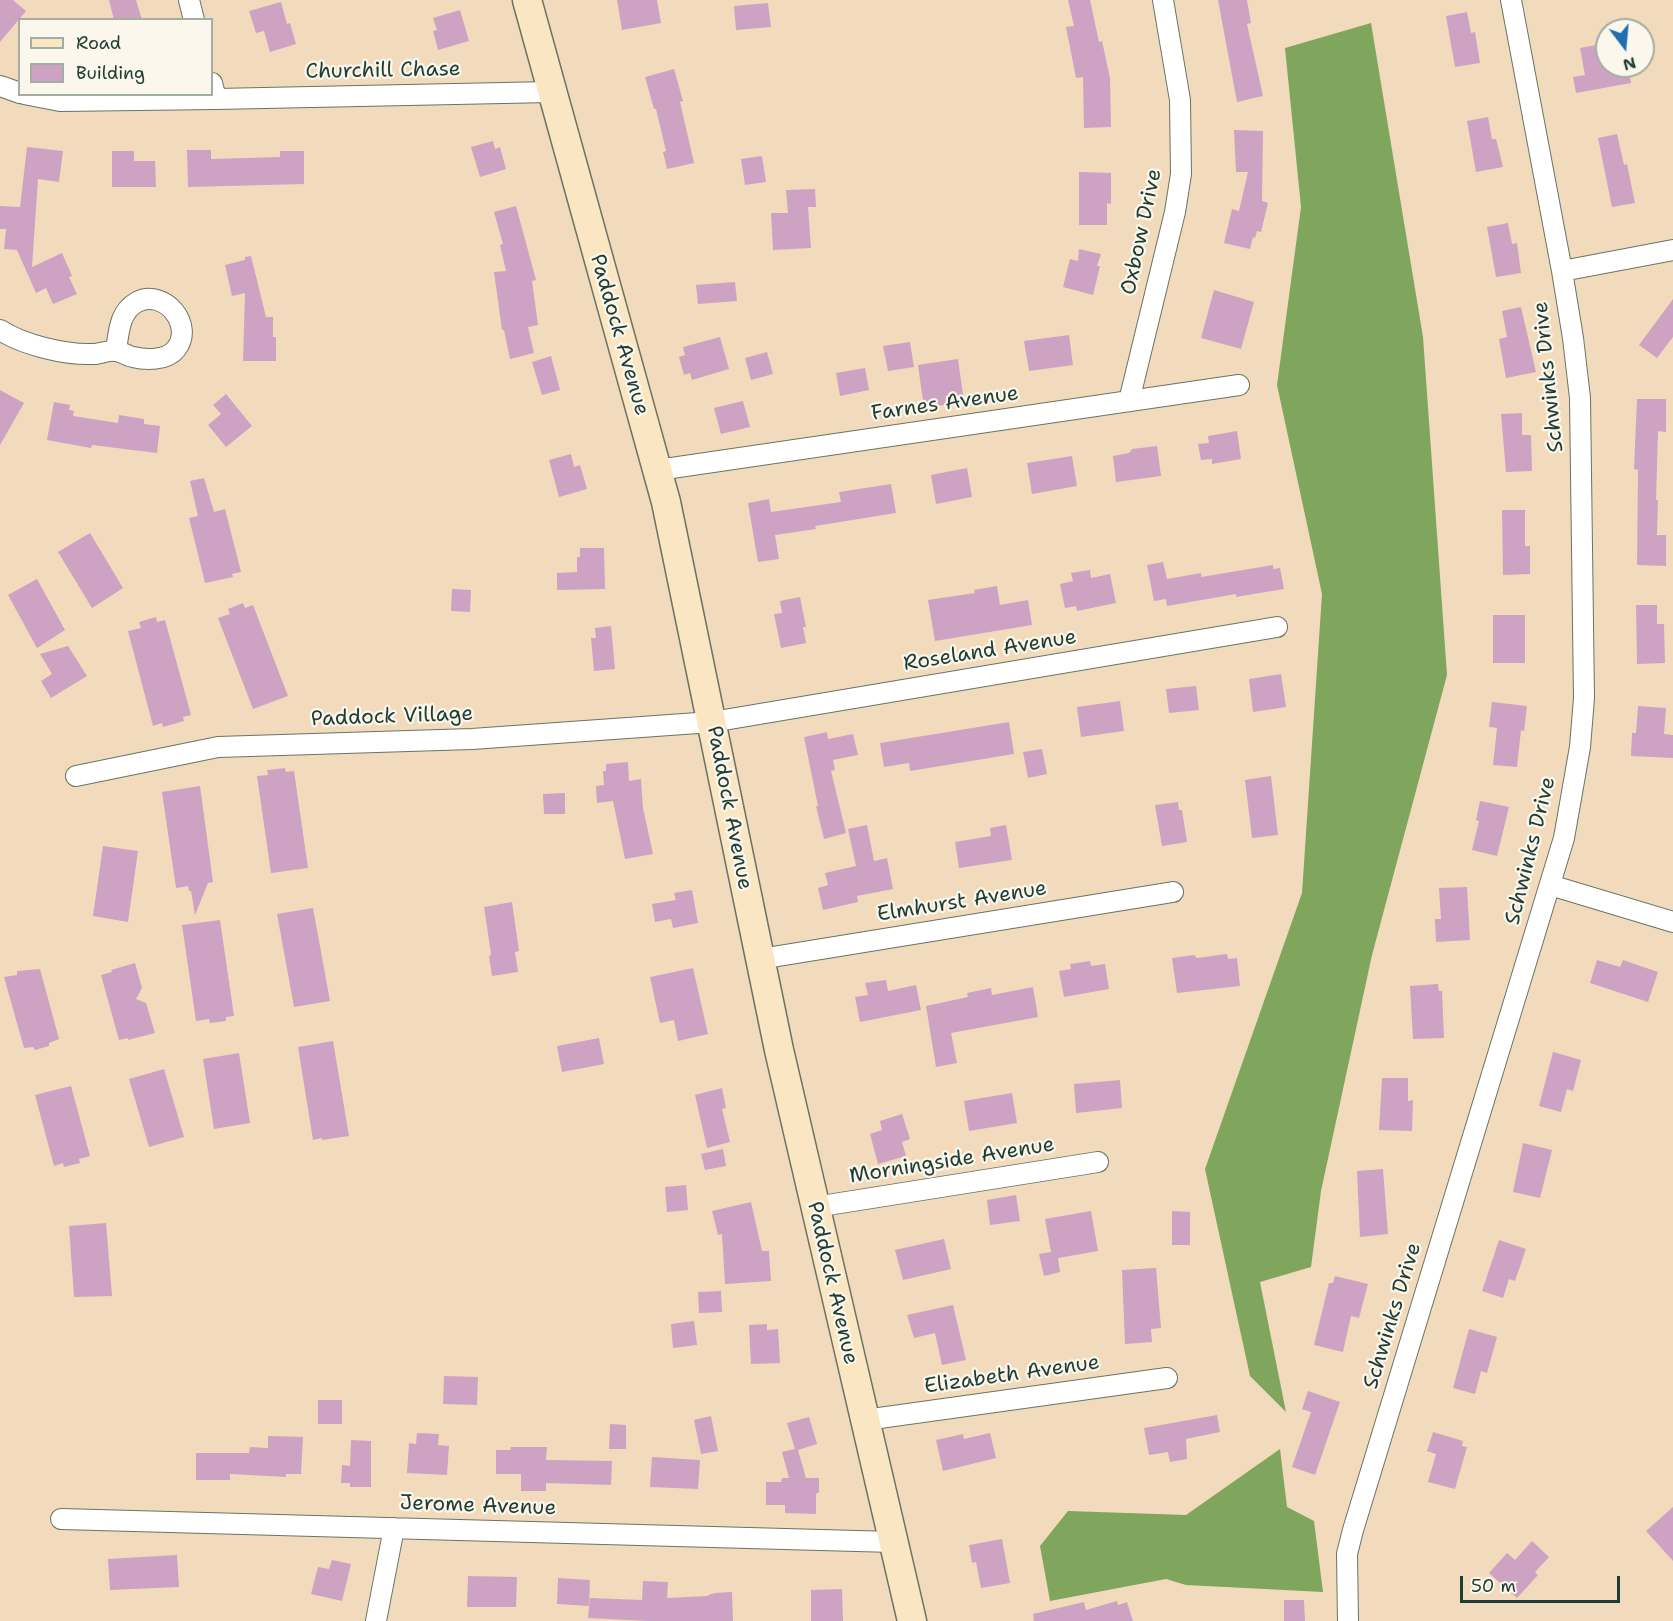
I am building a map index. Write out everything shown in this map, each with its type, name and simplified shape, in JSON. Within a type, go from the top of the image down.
[{"type":"main road","name":"Paddock Avenue","points":[[527,0],[658,470],[676,543],[760,959],[814,1207],[912,1621]]},
{"type":"street","points":[[189,0],[194,18]]},
{"type":"street","name":"Oxbow Drive","points":[[1129,401],[1175,212],[1181,174],[1180,100],[1163,0]]},
{"type":"street","name":"Schwinks Drive","points":[[1348,1621],[1347,1554],[1353,1530],[1564,838],[1580,747],[1584,698],[1580,398],[1562,272],[1511,0]]},
{"type":"street","points":[[0,86],[18,92]]},
{"type":"street","name":"Churchill Chase","points":[[214,91],[551,92]]},
{"type":"street","name":"Churchill Chase","points":[[34,96],[60,101],[137,96]]},
{"type":"street","points":[[1562,272],[1673,250]]},
{"type":"street","points":[[0,330],[15,339],[50,349],[93,355],[116,351]]},
{"type":"street","name":"Farnes Avenue","points":[[658,470],[1239,385]]},
{"type":"street","name":"Roseland Avenue","points":[[712,722],[1277,627]]},
{"type":"street","name":"Paddock Village","points":[[76,776],[218,747],[472,739],[712,722]]},
{"type":"street","points":[[1550,885],[1673,922]]},
{"type":"street","name":"Elmhurst Avenue","points":[[760,959],[1173,892]]},
{"type":"street","name":"Morningside Avenue","points":[[814,1207],[1098,1162]]},
{"type":"street","name":"Elizabeth Avenue","points":[[865,1420],[1167,1378]]},
{"type":"street","name":"Jerome Avenue","points":[[61,1519],[893,1542]]},
{"type":"street","points":[[376,1621],[394,1528]]},
{"type":"green space","points":[[1371,23],[1423,337],[1447,675],[1372,955],[1321,1191],[1311,1267],[1260,1282],[1286,1412],[1250,1376],[1205,1169],[1302,893],[1322,594],[1277,385],[1301,207],[1285,48]]},
{"type":"green space","points":[[1280,1449],[1287,1507],[1314,1521],[1323,1592],[1186,1585],[1166,1579],[1050,1601],[1040,1546],[1068,1511],[1186,1515]]},
{"type":"building","points":[[0,0],[13,0],[26,11],[0,42]]},
{"type":"building","points":[[109,0],[136,0],[141,18],[114,18]]},
{"type":"building","points":[[617,0],[657,0],[661,23],[622,30]]},
{"type":"building","points":[[1068,0],[1090,0],[1110,78],[1111,127],[1084,128],[1083,77],[1076,78],[1066,27],[1074,26]]},
{"type":"building","points":[[1218,0],[1247,0],[1251,23],[1247,24],[1263,96],[1237,102]]},
{"type":"building","points":[[281,2],[296,44],[270,52],[264,31],[256,33],[249,11]]},
{"type":"building","points":[[768,3],[771,27],[736,30],[734,6]]},
{"type":"building","points":[[460,10],[469,41],[438,50],[433,31],[437,30],[433,18]]},
{"type":"building","points":[[1467,12],[1471,33],[1475,32],[1480,63],[1455,67],[1446,16]]},
{"type":"building","points":[[1595,45],[1595,78],[1630,78],[1631,83],[1576,93],[1573,77],[1585,75],[1580,48]]},
{"type":"building","points":[[674,69],[683,101],[680,102],[694,163],[667,169],[663,152],[666,151],[656,109],[654,109],[645,77]]},
{"type":"building","points":[[1488,117],[1492,139],[1496,139],[1503,167],[1476,172],[1467,121]]},
{"type":"building","points":[[1234,130],[1263,131],[1262,201],[1268,203],[1261,232],[1257,231],[1255,238],[1253,237],[1250,249],[1224,243],[1232,209],[1239,211],[1248,172],[1236,172]]},
{"type":"building","points":[[1617,134],[1624,165],[1627,164],[1635,203],[1612,207],[1598,138]]},
{"type":"building","points":[[493,141],[495,149],[500,147],[506,169],[480,177],[471,147]]},
{"type":"building","points":[[27,147],[63,151],[59,182],[38,179],[32,267],[62,253],[77,294],[53,304],[46,288],[36,293],[17,250],[4,249],[6,229],[0,229],[0,206],[20,207]]},
{"type":"building","points":[[187,150],[211,150],[211,159],[280,157],[280,151],[304,151],[304,184],[188,187]]},
{"type":"building","points":[[112,151],[134,151],[134,161],[155,161],[156,187],[112,187]]},
{"type":"building","points":[[762,156],[766,182],[745,185],[741,159]]},
{"type":"building","points":[[1079,172],[1111,173],[1111,204],[1107,203],[1107,225],[1079,225]]},
{"type":"building","points":[[815,189],[816,207],[808,207],[811,248],[773,250],[771,213],[788,213],[786,190]]},
{"type":"building","points":[[516,206],[536,280],[532,281],[538,325],[528,327],[534,353],[510,359],[504,330],[502,330],[494,272],[506,271],[500,245],[503,244],[494,212]]},
{"type":"building","points":[[1508,223],[1512,244],[1517,243],[1521,273],[1496,277],[1487,227]]},
{"type":"building","points":[[1079,249],[1101,254],[1093,295],[1063,287],[1070,259],[1078,261]]},
{"type":"building","points":[[251,256],[266,317],[273,317],[276,361],[243,361],[245,293],[232,296],[225,265],[245,260],[245,257]]},
{"type":"building","points":[[735,282],[737,301],[698,304],[696,285]]},
{"type":"building","points":[[1214,290],[1254,302],[1241,349],[1201,338]]},
{"type":"building","points":[[1673,299],[1673,337],[1657,358],[1639,345]]},
{"type":"building","points":[[1521,307],[1536,372],[1506,378],[1499,339],[1507,337],[1502,311]]},
{"type":"building","points":[[1069,335],[1073,365],[1029,371],[1024,341]]},
{"type":"building","points":[[720,337],[729,369],[692,380],[690,373],[684,375],[679,357],[685,355],[683,347]]},
{"type":"building","points":[[910,342],[914,367],[888,371],[883,346]]},
{"type":"building","points":[[767,352],[773,374],[751,380],[745,358]]},
{"type":"building","points":[[551,356],[560,390],[542,395],[532,362]]},
{"type":"building","points":[[958,359],[964,402],[924,408],[918,365]]},
{"type":"building","points":[[865,368],[869,390],[840,396],[836,373]]},
{"type":"building","points":[[0,390],[24,403],[0,445]]},
{"type":"building","points":[[226,394],[252,426],[226,447],[208,425],[221,414],[213,405]]},
{"type":"building","points":[[1637,399],[1666,399],[1666,432],[1658,431],[1656,500],[1658,500],[1657,535],[1666,535],[1666,566],[1637,565],[1638,470],[1634,469]]},
{"type":"building","points":[[743,401],[750,427],[721,434],[714,408]]},
{"type":"building","points":[[54,402],[70,405],[69,410],[74,411],[73,416],[118,423],[119,415],[144,419],[144,424],[160,426],[157,453],[92,445],[91,448],[47,440]]},
{"type":"building","points":[[1522,413],[1522,435],[1531,435],[1532,471],[1506,472],[1501,414]]},
{"type":"building","points":[[1237,431],[1241,459],[1212,464],[1212,459],[1201,460],[1198,444],[1209,443],[1208,436]]},
{"type":"building","points":[[1157,446],[1161,476],[1116,482],[1113,456],[1129,453],[1132,449]]},
{"type":"building","points":[[571,454],[574,467],[580,465],[587,489],[559,497],[549,460]]},
{"type":"building","points":[[1072,456],[1077,486],[1032,494],[1027,463]]},
{"type":"building","points":[[967,468],[972,497],[936,504],[931,475]]},
{"type":"building","points":[[204,478],[214,512],[225,509],[241,572],[232,574],[233,577],[205,583],[189,518],[198,516],[190,481]]},
{"type":"building","points":[[891,484],[896,513],[775,535],[779,559],[758,562],[748,503],[769,499],[771,512],[841,502],[839,492]]},
{"type":"building","points":[[1502,510],[1525,510],[1525,546],[1530,546],[1530,574],[1503,575]]},
{"type":"building","points":[[90,533],[123,588],[92,608],[58,552]]},
{"type":"building","points":[[580,548],[604,548],[605,589],[557,590],[557,573],[577,572],[577,557],[580,557]]},
{"type":"building","points":[[1163,562],[1167,579],[1201,573],[1201,577],[1273,565],[1273,569],[1280,568],[1284,589],[1236,597],[1236,594],[1167,606],[1166,599],[1154,601],[1147,565]]},
{"type":"building","points":[[1090,570],[1091,578],[1110,574],[1116,603],[1077,611],[1076,606],[1065,608],[1060,584],[1073,581],[1071,573]]},
{"type":"building","points":[[37,579],[65,630],[37,648],[8,595]]},
{"type":"building","points":[[997,586],[1000,605],[1028,600],[1032,625],[935,641],[928,600],[975,593],[974,590]]},
{"type":"building","points":[[452,589],[471,590],[470,612],[451,611]]},
{"type":"building","points":[[800,597],[806,627],[803,627],[806,643],[781,648],[774,614],[782,613],[780,601]]},
{"type":"building","points":[[243,603],[245,608],[253,605],[288,696],[253,709],[218,618],[230,614],[228,609]]},
{"type":"building","points":[[1636,605],[1657,605],[1657,624],[1664,624],[1665,663],[1637,664]]},
{"type":"building","points":[[1493,615],[1525,615],[1525,663],[1493,663]]},
{"type":"building","points":[[156,617],[157,622],[165,620],[191,715],[183,717],[184,721],[163,727],[162,723],[153,726],[128,631],[141,628],[139,622]]},
{"type":"building","points":[[611,626],[615,669],[594,671],[591,638],[596,638],[595,628]]},
{"type":"building","points":[[68,646],[87,676],[51,698],[41,681],[52,674],[40,654]]},
{"type":"building","points":[[1281,674],[1286,707],[1253,712],[1249,679]]},
{"type":"building","points":[[1196,686],[1199,710],[1169,713],[1166,689]]},
{"type":"building","points":[[1120,701],[1124,731],[1081,737],[1077,707]]},
{"type":"building","points":[[1492,702],[1527,706],[1524,731],[1521,730],[1517,767],[1493,765],[1497,728],[1489,727]]},
{"type":"building","points":[[1638,706],[1666,708],[1664,734],[1673,735],[1673,758],[1631,756],[1632,733],[1636,733]]},
{"type":"building","points":[[1009,722],[1014,754],[910,771],[909,763],[884,767],[880,743]]},
{"type":"building","points":[[827,732],[828,739],[853,734],[858,755],[833,760],[835,770],[831,771],[846,833],[824,839],[804,737]]},
{"type":"building","points":[[1042,749],[1047,774],[1028,778],[1023,752]]},
{"type":"building","points":[[628,762],[629,781],[641,779],[643,808],[653,854],[625,859],[613,801],[597,803],[596,786],[604,785],[603,771],[606,771],[606,764]]},
{"type":"building","points":[[285,768],[286,772],[294,771],[308,868],[271,873],[257,776],[268,775],[267,770]]},
{"type":"building","points":[[1271,776],[1278,835],[1252,838],[1245,780]]},
{"type":"building","points":[[200,786],[213,882],[208,883],[195,915],[188,886],[176,888],[162,792]]},
{"type":"building","points":[[565,793],[565,814],[544,814],[543,794]]},
{"type":"building","points":[[1480,801],[1509,807],[1497,856],[1472,850],[1479,821],[1476,820]]},
{"type":"building","points":[[1178,802],[1179,810],[1182,810],[1187,842],[1162,846],[1155,805]]},
{"type":"building","points":[[867,825],[874,861],[887,858],[893,889],[857,896],[858,902],[823,910],[818,888],[828,885],[825,873],[856,866],[848,829]]},
{"type":"building","points":[[1006,825],[1012,860],[959,868],[955,842],[991,836],[990,828]]},
{"type":"building","points":[[103,846],[138,851],[128,922],[93,916]]},
{"type":"building","points":[[1467,887],[1470,940],[1436,942],[1435,919],[1441,919],[1439,888]]},
{"type":"building","points":[[692,890],[698,923],[673,928],[671,919],[655,922],[652,904],[676,900],[674,893]]},
{"type":"building","points":[[512,902],[519,951],[515,952],[518,972],[492,976],[484,907]]},
{"type":"building","points":[[313,908],[330,1001],[294,1007],[277,914]]},
{"type":"building","points":[[220,920],[234,1016],[226,1017],[226,1021],[210,1023],[209,1019],[196,1021],[182,925]]},
{"type":"building","points":[[1227,954],[1228,959],[1237,958],[1240,986],[1177,993],[1172,958],[1194,955],[1197,958]]},
{"type":"building","points":[[1597,960],[1620,967],[1623,960],[1658,972],[1648,1002],[1590,983]]},
{"type":"building","points":[[1090,961],[1091,966],[1105,964],[1109,989],[1064,997],[1059,971],[1071,969],[1070,964]]},
{"type":"building","points":[[135,963],[142,988],[136,999],[146,1003],[155,1033],[119,1040],[101,975]]},
{"type":"building","points":[[693,968],[708,1034],[678,1041],[674,1020],[660,1023],[650,977]]},
{"type":"building","points":[[40,969],[59,1039],[49,1043],[49,1046],[35,1050],[33,1047],[24,1048],[4,977],[17,975],[17,971]]},
{"type":"building","points":[[886,980],[888,991],[916,985],[921,1010],[860,1022],[855,997],[868,995],[865,983]]},
{"type":"building","points":[[1438,984],[1439,991],[1442,991],[1444,1038],[1413,1039],[1410,986]]},
{"type":"building","points":[[1033,987],[1038,1017],[951,1033],[957,1063],[936,1067],[926,1006],[968,997],[967,993],[991,988],[992,995]]},
{"type":"building","points":[[599,1038],[604,1064],[562,1072],[557,1046]]},
{"type":"building","points":[[333,1041],[349,1136],[313,1140],[298,1047]]},
{"type":"building","points":[[1553,1052],[1581,1060],[1573,1091],[1567,1089],[1561,1112],[1539,1106]]},
{"type":"building","points":[[239,1053],[250,1123],[214,1129],[203,1059]]},
{"type":"building","points":[[164,1069],[184,1137],[149,1147],[129,1079]]},
{"type":"building","points":[[1382,1078],[1408,1078],[1408,1101],[1413,1100],[1412,1131],[1379,1130]]},
{"type":"building","points":[[1120,1080],[1122,1108],[1076,1113],[1074,1084]]},
{"type":"building","points":[[71,1086],[90,1156],[79,1159],[80,1163],[64,1167],[63,1163],[54,1166],[35,1095]]},
{"type":"building","points":[[722,1088],[726,1108],[722,1109],[730,1142],[707,1148],[695,1095]]},
{"type":"building","points":[[1012,1093],[1017,1123],[969,1131],[964,1101]]},
{"type":"building","points":[[902,1114],[910,1139],[902,1142],[906,1156],[878,1164],[870,1134],[882,1130],[880,1121]]},
{"type":"building","points":[[1523,1143],[1552,1150],[1540,1198],[1513,1192]]},
{"type":"building","points":[[723,1149],[726,1166],[705,1170],[701,1154]]},
{"type":"building","points":[[1383,1169],[1388,1234],[1360,1237],[1357,1171]]},
{"type":"building","points":[[686,1185],[688,1210],[667,1212],[665,1187]]},
{"type":"building","points":[[1016,1195],[1020,1221],[990,1225],[987,1200]]},
{"type":"building","points":[[751,1202],[762,1251],[769,1251],[771,1281],[725,1284],[722,1234],[718,1235],[712,1211]]},
{"type":"building","points":[[1091,1211],[1098,1251],[1058,1258],[1060,1272],[1044,1276],[1039,1254],[1051,1252],[1045,1219]]},
{"type":"building","points":[[1172,1211],[1190,1212],[1190,1245],[1172,1245]]},
{"type":"building","points":[[106,1223],[112,1296],[74,1297],[69,1226]]},
{"type":"building","points":[[944,1239],[951,1269],[903,1280],[895,1250]]},
{"type":"building","points":[[1499,1240],[1526,1249],[1515,1281],[1509,1279],[1503,1298],[1482,1291]]},
{"type":"building","points":[[1156,1268],[1161,1328],[1151,1329],[1152,1342],[1125,1344],[1122,1270]]},
{"type":"building","points":[[1335,1276],[1368,1284],[1359,1318],[1351,1316],[1343,1352],[1314,1345],[1329,1283],[1333,1283]]},
{"type":"building","points":[[721,1291],[722,1312],[699,1313],[698,1292]]},
{"type":"building","points":[[953,1305],[966,1360],[942,1365],[935,1333],[914,1338],[907,1315]]},
{"type":"building","points":[[694,1321],[697,1345],[673,1348],[671,1324]]},
{"type":"building","points":[[767,1324],[767,1330],[778,1329],[780,1363],[751,1364],[749,1325]]},
{"type":"building","points":[[1469,1329],[1497,1337],[1487,1373],[1481,1371],[1475,1394],[1453,1388]]},
{"type":"building","points":[[444,1376],[478,1377],[477,1405],[443,1404]]},
{"type":"building","points":[[1308,1391],[1340,1402],[1315,1475],[1292,1467],[1311,1412],[1302,1409]]},
{"type":"building","points":[[318,1400],[342,1400],[342,1424],[318,1424]]},
{"type":"building","points":[[1217,1415],[1220,1432],[1186,1439],[1187,1459],[1170,1462],[1168,1452],[1149,1455],[1144,1428]]},
{"type":"building","points":[[711,1416],[718,1451],[701,1454],[694,1420]]},
{"type":"building","points":[[809,1417],[817,1444],[798,1450],[806,1478],[819,1478],[816,1514],[785,1513],[785,1505],[766,1505],[766,1482],[781,1482],[782,1478],[789,1478],[782,1452],[795,1449],[787,1423]]},
{"type":"building","points":[[610,1424],[626,1425],[626,1449],[609,1449]]},
{"type":"building","points":[[1433,1432],[1463,1441],[1462,1446],[1467,1447],[1455,1489],[1428,1482],[1436,1454],[1427,1451]]},
{"type":"building","points":[[417,1433],[439,1434],[438,1445],[449,1446],[447,1475],[407,1473],[409,1443],[416,1444]]},
{"type":"building","points":[[990,1433],[996,1458],[943,1471],[936,1440],[963,1434],[964,1439]]},
{"type":"building","points":[[268,1436],[303,1437],[301,1474],[286,1474],[286,1477],[230,1474],[230,1480],[196,1480],[196,1453],[249,1453],[250,1447],[268,1448]]},
{"type":"building","points":[[351,1440],[371,1441],[371,1487],[350,1487],[350,1483],[341,1483],[342,1465],[350,1466]]},
{"type":"building","points":[[511,1447],[547,1447],[546,1460],[612,1461],[611,1485],[546,1483],[546,1491],[521,1491],[521,1474],[496,1474],[496,1450],[510,1450]]},
{"type":"building","points":[[652,1457],[700,1460],[698,1489],[650,1487]]},
{"type":"building","points":[[1673,1507],[1673,1561],[1646,1531]]},
{"type":"building","points":[[1002,1539],[1010,1583],[981,1588],[976,1562],[972,1563],[969,1545]]},
{"type":"building","points":[[1532,1541],[1549,1557],[1535,1572],[1538,1575],[1517,1598],[1489,1573],[1507,1553],[1515,1560]]},
{"type":"building","points":[[177,1555],[179,1587],[110,1590],[108,1559]]},
{"type":"building","points":[[332,1560],[351,1564],[342,1601],[311,1594],[318,1567],[329,1569]]},
{"type":"building","points":[[468,1576],[517,1577],[516,1607],[467,1607]]},
{"type":"building","points":[[558,1578],[590,1580],[589,1606],[557,1604]]},
{"type":"building","points":[[643,1581],[668,1582],[667,1598],[732,1592],[733,1621],[588,1618],[590,1598],[642,1600]]},
{"type":"building","points":[[842,1589],[843,1621],[811,1621],[811,1590]]},
{"type":"building","points":[[1284,1600],[1304,1600],[1305,1621],[1284,1621]]},
{"type":"building","points":[[1117,1601],[1118,1605],[1127,1602],[1133,1621],[1034,1621],[1033,1614],[1084,1602],[1086,1610]]}]
